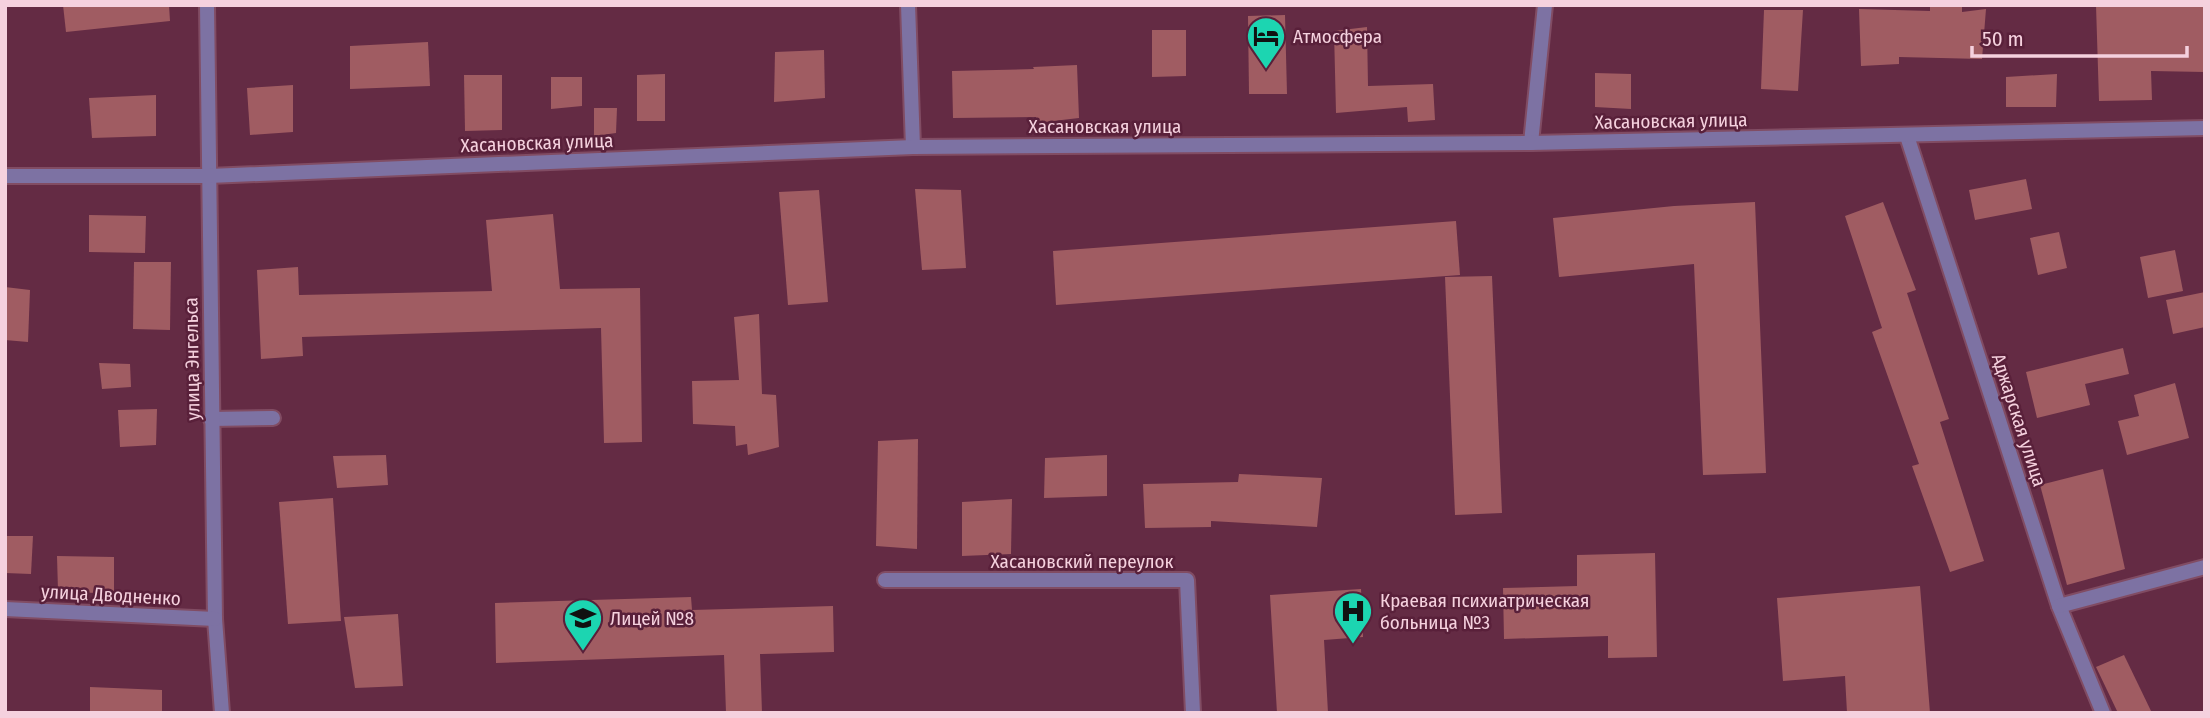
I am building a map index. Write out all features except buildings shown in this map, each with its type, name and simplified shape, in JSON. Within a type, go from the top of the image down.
[{"type":"street","name":"улица Энгельса","points":[[207,5],[215,619],[222,713]]},
{"type":"street","points":[[908,5],[913,146]]},
{"type":"street","points":[[1531,144],[1545,5]]},
{"type":"street","name":"Хасановская улица","points":[[5,176],[209,176],[913,146],[1531,144],[2205,128]]},
{"type":"street","name":"Аджарская улица","points":[[1907,136],[2059,606],[2103,713]]},
{"type":"street","points":[[211,419],[273,418]]},
{"type":"street","points":[[2059,606],[2205,567]]},
{"type":"street","name":"Хасановский переулок","points":[[885,579],[1187,580],[1193,713]]},
{"type":"street","name":"улица Дводненко","points":[[5,608],[215,619]]},
{"type":"place","name":"Атмосфера","points":[[1266,70]]},
{"type":"place","name":"Краевая психиатрическая больница №3","points":[[1353,645]]},
{"type":"place","name":"Лицей №8","points":[[583,652]]}]
